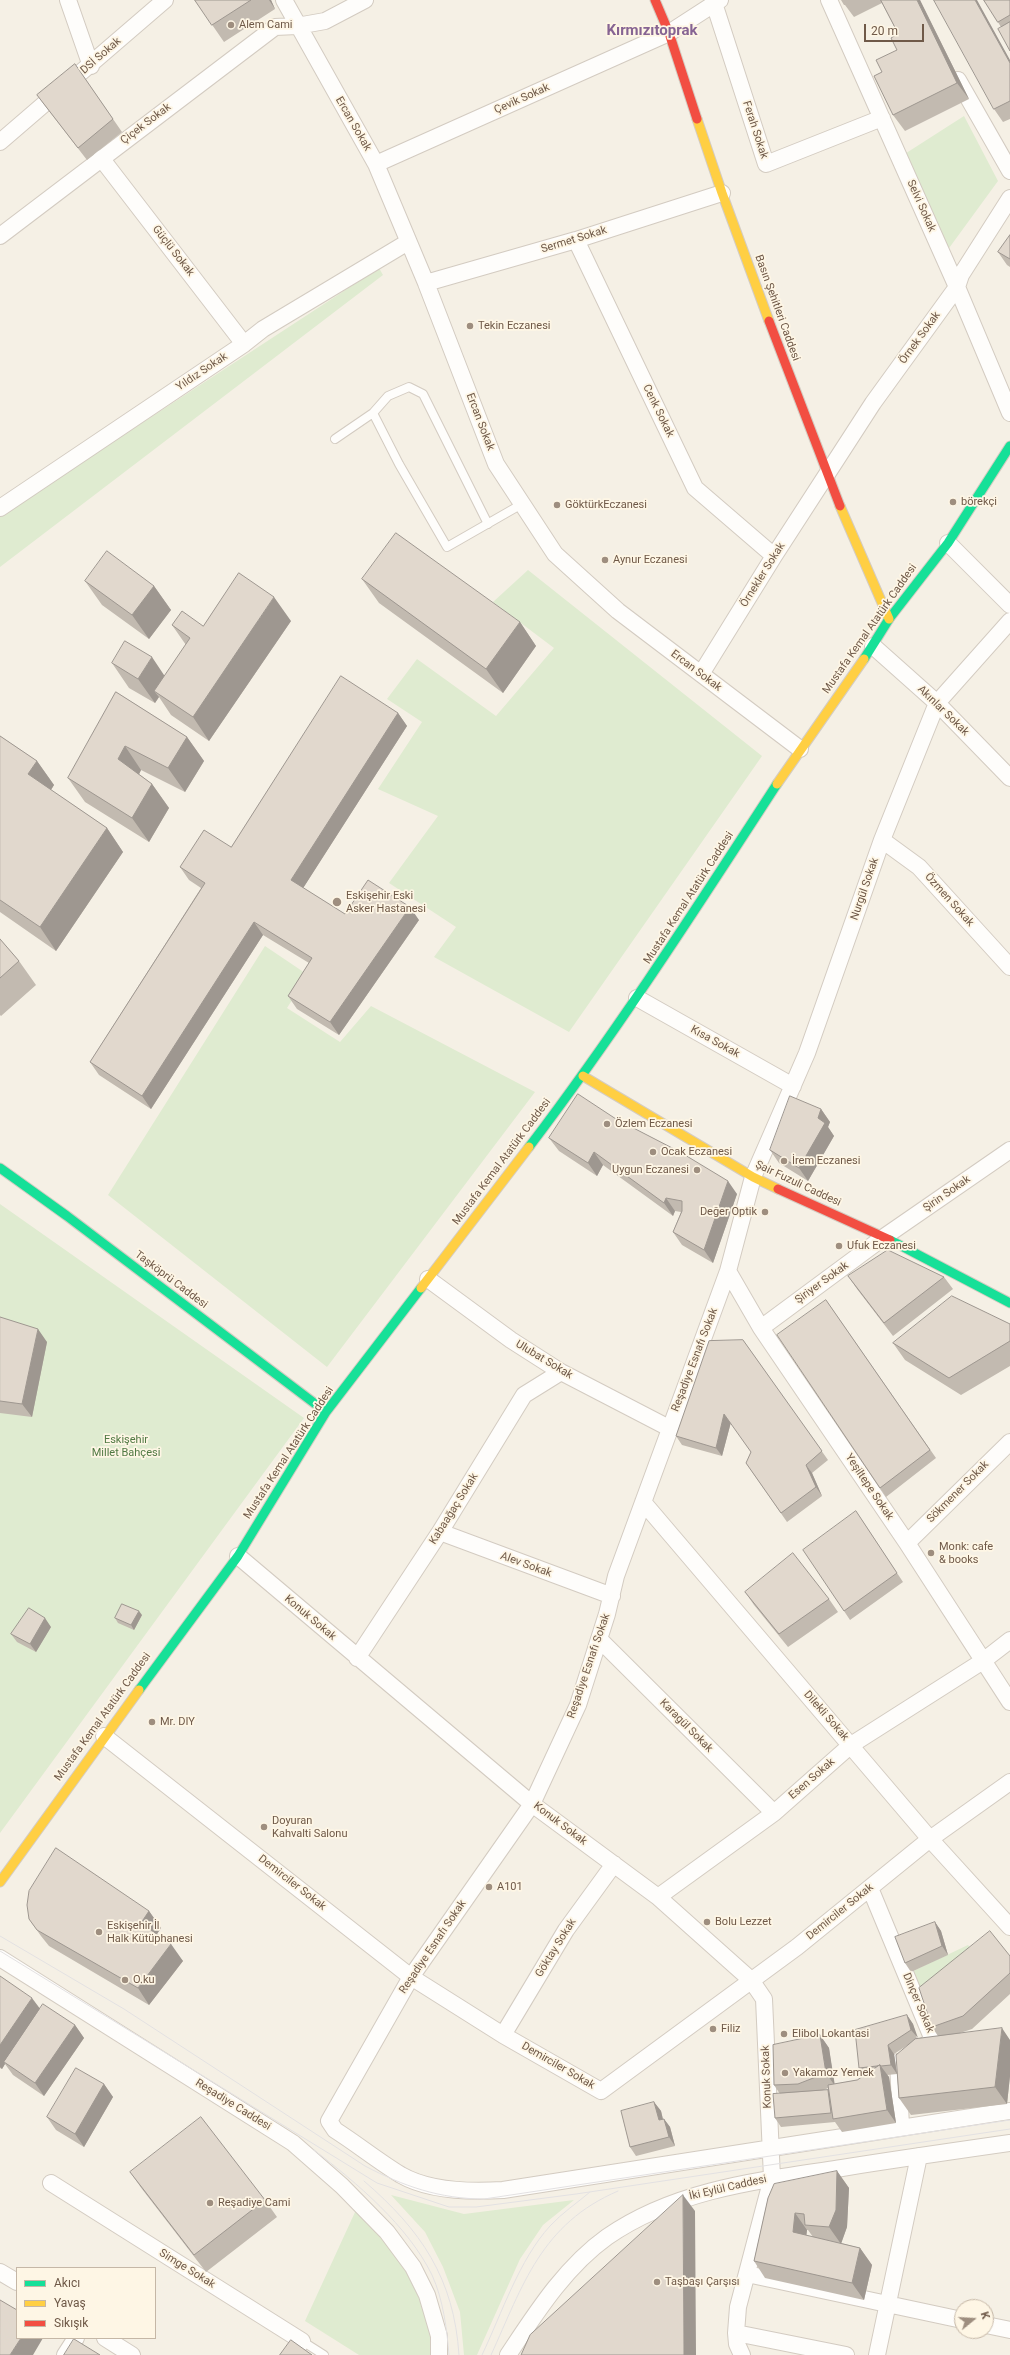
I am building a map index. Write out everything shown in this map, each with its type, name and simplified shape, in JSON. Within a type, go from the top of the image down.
[{"type":"main road","name":"Basın Şehitleri Caddesi","points":[[655,0],[669,33],[722,193],[827,477],[889,619]]},
{"type":"main road","name":"Mustafa Kemal Atatürk Caddesi","points":[[0,1882],[104,1736],[238,1556],[326,1412],[583,1076],[637,998],[800,748],[873,646],[889,619],[948,542],[1010,446]]},
{"type":"main road","name":"Şair Fuzuli Caddesi","points":[[583,1076],[754,1177],[884,1238],[1010,1303]]},
{"type":"main road","name":"Taşköprü Caddesi","points":[[0,1168],[67,1216],[326,1412]]},
{"type":"street","points":[[68,0],[91,66]]},
{"type":"street","name":"DSİ Sokak","points":[[0,142],[91,66],[165,0]]},
{"type":"street","name":"Ercan Sokak","points":[[284,0],[297,26],[376,164],[426,283],[496,464],[554,554],[618,611],[800,748]]},
{"type":"street","name":"Çiçek Sokak","points":[[0,236],[275,27],[297,26],[325,21],[365,0]]},
{"type":"street","name":"Selvi Sokak","points":[[828,0],[957,287],[1010,413]]},
{"type":"street","name":"Çevik Sokak","points":[[376,164],[669,33],[716,1]]},
{"type":"street","name":"Ferah Sokak","points":[[716,1],[766,164],[882,118]]},
{"type":"street","points":[[952,70],[1010,171]]},
{"type":"street","name":"Güçlü Sokak","points":[[101,158],[244,344]]},
{"type":"street","name":"Sermet Sokak","points":[[426,283],[576,240],[722,193]]},
{"type":"street","name":"Örnek Sokak","points":[[827,477],[873,403],[957,287],[961,275],[1010,198]]},
{"type":"street","name":"Cenk Sokak","points":[[576,240],[695,488],[774,556]]},
{"type":"street","name":"Yıldız Sokak","points":[[0,508],[244,344],[262,329],[408,242]]},
{"type":"street","name":"Örnekler Sokak","points":[[701,674],[774,556],[827,477]]},
{"type":"street","points":[[948,542],[1010,605]]},
{"type":"street","name":"Nurgül Sokak","points":[[754,1177],[807,1053],[882,840],[937,703],[1010,621]]},
{"type":"street","name":"Akınlar Sokak","points":[[873,646],[937,703],[1010,778]]},
{"type":"street","name":"Özmen Sokak","points":[[882,840],[919,867],[1010,967]]},
{"type":"street","name":"Kısa Sokak","points":[[637,998],[793,1086]]},
{"type":"street","name":"Şirin Sokak","points":[[884,1238],[1010,1150]]},
{"type":"street","name":"Reşadiye Esnafı Sokak","points":[[754,1177],[728,1271],[643,1502],[578,1705],[532,1804],[411,1977],[329,2122],[335,2130],[358,2144],[402,2175],[440,2188],[474,2192],[503,2190],[770,2148]]},
{"type":"street","name":"Şiriyer Sokak","points":[[761,1328],[884,1238]]},
{"type":"street","name":"Yeşiltepe Sokak","points":[[728,1271],[761,1328],[907,1543],[1010,1702]]},
{"type":"street","name":"Ulubat Sokak","points":[[428,1278],[511,1340],[561,1372],[669,1428]]},
{"type":"street","name":"Kabaağaç Sokak","points":[[357,1658],[440,1532],[524,1395],[561,1372]]},
{"type":"street","name":"Sökmener Sokak","points":[[907,1543],[1010,1442]]},
{"type":"street","name":"Dilekli Sokak","points":[[643,1502],[930,1839],[1010,1928]]},
{"type":"street","name":"Alev Sokak","points":[[440,1532],[612,1596]]},
{"type":"street","name":"Konuk Sokak","points":[[238,1556],[357,1658],[532,1804],[658,1897],[751,1980],[764,1999],[772,2178],[738,2307],[736,2333],[742,2355]]},
{"type":"street","name":"Karagül Sokak","points":[[599,1639],[774,1813]]},
{"type":"street","name":"Esen Sokak","points":[[658,1897],[774,1813],[851,1745],[983,1661],[1010,1640]]},
{"type":"street","name":"Demirciler Sokak","points":[[104,1736],[411,1977],[503,2034],[602,2091],[797,1947],[930,1839],[1010,1782]]},
{"type":"street","name":"Göktay Sokak","points":[[503,2034],[566,1930],[614,1864]]},
{"type":"street","name":"Dinçer Sokak","points":[[870,1888],[933,2040],[896,2063],[901,2127]]},
{"type":"street","name":"Reşadiye Caddesi","points":[[0,1958],[293,2143],[342,2186],[387,2232],[413,2267],[427,2295],[439,2336],[439,2355]]},
{"type":"street","points":[[770,2148],[1010,2111]]},
{"type":"street","name":"İki Eylül Caddesi","points":[[508,2355],[543,2302],[578,2263],[606,2238],[647,2213],[695,2194],[772,2178],[1010,2143]]},
{"type":"street","points":[[877,2355],[919,2156]]},
{"type":"street","name":"Simge Sokak","points":[[51,2183],[302,2341]]},
{"type":"street","points":[[0,2272],[16,2281]]},
{"type":"street","points":[[747,2274],[954,2318]]},
{"type":"street","points":[[994,2327],[1010,2330]]},
{"type":"street","points":[[736,2333],[846,2355]]},
{"type":"street","points":[[65,2355],[75,2339]]},
{"type":"street","points":[[107,2339],[132,2355]]},
{"type":"street","points":[[292,2355],[302,2341]]},
{"type":"lane","points":[[336,438],[373,413],[388,396],[409,387],[423,394],[488,524]]},
{"type":"lane","points":[[373,413],[399,464],[447,547],[522,504]]},
{"type":"lane","name":"Simge Sokak","points":[[302,2341],[324,2355]]},
{"type":"green space","points":[[964,116],[998,181],[944,255],[900,157]]},
{"type":"green space","points":[[379,268],[383,275],[0,567],[0,516]]},
{"type":"green space","points":[[528,570],[762,756],[569,1032],[434,957],[456,927],[389,883],[438,816],[378,789],[422,722],[387,699],[417,659],[496,716],[554,648],[493,602]]},
{"type":"green space","points":[[265,946],[308,975],[287,1008],[340,1042],[371,1006],[535,1092],[327,1367],[108,1195]]},
{"type":"green space","name":"Eskişehir Millet Bahçesi","points":[[0,1204],[304,1418],[0,1833]]},
{"type":"green space","points":[[968,1945],[980,1959],[928,2001],[911,1972]]},
{"type":"green space","points":[[391,2195],[464,2214],[574,2200],[543,2225],[520,2259],[477,2355],[464,2355],[460,2312],[443,2267],[425,2232]]},
{"type":"green space","points":[[356,2210],[406,2267],[427,2318],[433,2355],[359,2355],[305,2321]]},
{"type":"building","points":[[195,0],[251,0],[212,25]]},
{"type":"building","points":[[881,0],[917,0],[957,83],[893,115],[874,76],[882,72],[876,60],[897,50],[891,38],[898,34]]},
{"type":"building","points":[[934,0],[975,0],[1010,63],[1010,101],[994,109]]},
{"type":"building","points":[[984,0],[1010,0],[1010,15],[998,22]]},
{"type":"building","points":[[1010,22],[1010,51],[998,29]]},
{"type":"building","points":[[75,64],[113,119],[78,148],[37,95]]},
{"type":"building","points":[[1010,235],[1010,259],[998,252]]},
{"type":"building","points":[[396,533],[520,622],[486,669],[362,579]]},
{"type":"building","points":[[107,551],[154,586],[132,615],[85,581]]},
{"type":"building","points":[[239,573],[274,597],[193,717],[154,691],[190,638],[172,625],[182,611],[203,626]]},
{"type":"building","points":[[125,641],[152,657],[138,679],[112,663]]},
{"type":"building","points":[[341,676],[398,713],[291,880],[345,914],[368,880],[410,907],[330,1022],[288,996],[312,958],[254,922],[142,1096],[90,1062],[205,883],[180,867],[204,830],[231,847]]},
{"type":"building","points":[[116,692],[187,737],[168,768],[125,746],[118,759],[152,784],[132,818],[68,778]]},
{"type":"building","points":[[0,736],[37,761],[28,774],[107,828],[40,927],[0,900]]},
{"type":"building","points":[[0,939],[19,961],[0,978]]},
{"type":"building","points":[[578,1094],[616,1119],[680,1152],[728,1181],[704,1250],[673,1232],[682,1211],[682,1201],[666,1198],[664,1203],[594,1152],[588,1163],[549,1138]]},
{"type":"building","points":[[790,1096],[821,1109],[818,1118],[825,1123],[799,1168],[770,1150]]},
{"type":"building","points":[[888,1250],[944,1277],[884,1323],[848,1276]]},
{"type":"building","points":[[952,1296],[1010,1324],[1010,1341],[949,1378],[893,1343]]},
{"type":"building","points":[[826,1300],[930,1450],[880,1488],[777,1335]]},
{"type":"building","points":[[0,1317],[38,1329],[22,1404],[0,1401]]},
{"type":"building","points":[[743,1340],[822,1451],[806,1465],[816,1487],[781,1513],[746,1463],[751,1452],[724,1414],[716,1448],[676,1436],[709,1341]]},
{"type":"building","points":[[856,1511],[897,1573],[844,1611],[803,1550]]},
{"type":"building","points":[[793,1553],[829,1599],[779,1634],[745,1592]]},
{"type":"building","points":[[122,1604],[139,1611],[131,1625],[115,1618]]},
{"type":"building","points":[[29,1608],[45,1618],[30,1644],[11,1634]]},
{"type":"building","name":"Eskişehir İl Halk Kütüphanesi","points":[[56,1848],[149,1911],[141,1923],[171,1944],[138,1988],[37,1930],[29,1919],[27,1905],[29,1891]]},
{"type":"building","points":[[935,1922],[942,1946],[905,1963],[895,1937]]},
{"type":"building","points":[[990,1931],[1010,1956],[1010,1973],[963,2016],[932,2027],[919,1988]]},
{"type":"building","points":[[0,1976],[32,1998],[0,2045]]},
{"type":"building","points":[[43,2004],[75,2025],[35,2083],[4,2062]]},
{"type":"building","points":[[907,2015],[911,2030],[888,2045],[891,2065],[859,2068],[855,2030]]},
{"type":"building","points":[[1002,2028],[995,2087],[899,2098],[896,2055],[915,2039]]},
{"type":"building","points":[[820,2035],[826,2073],[798,2084],[774,2085],[773,2045]]},
{"type":"building","points":[[880,2065],[887,2110],[833,2119],[828,2085],[857,2080]]},
{"type":"building","points":[[76,2068],[104,2084],[75,2134],[47,2117]]},
{"type":"building","points":[[828,2090],[831,2113],[775,2118],[773,2094]]},
{"type":"building","points":[[654,2102],[659,2120],[664,2119],[669,2137],[630,2147],[621,2111]]},
{"type":"building","name":"Reşadiye Cami","points":[[201,2117],[265,2200],[194,2255],[130,2172]]},
{"type":"building","points":[[837,2171],[836,2210],[829,2227],[805,2225],[804,2214],[795,2213],[793,2232],[860,2248],[852,2283],[754,2261],[768,2198],[774,2184]]},
{"type":"building","name":"Taşbaşı Çarşısı","points":[[683,2195],[684,2355],[521,2355],[530,2335]]},
{"type":"building","points":[[0,2300],[16,2309],[16,2339],[20,2339],[10,2355],[0,2355]]},
{"type":"building","points":[[74,2339],[100,2355],[64,2355]]},
{"type":"building","points":[[291,2340],[312,2355],[280,2355]]},
{"type":"tram line","points":[[0,1936],[124,2009],[365,2166],[393,2180],[422,2190],[452,2197],[484,2199],[1010,2120]]},
{"type":"tram line","points":[[0,1951],[377,2183],[449,2207],[476,2207],[576,2194],[1010,2129]]},
{"type":"tram line","points":[[314,2150],[380,2206],[409,2239],[422,2257],[436,2284],[442,2304],[449,2355]]},
{"type":"tram line","points":[[364,2181],[402,2218],[418,2237],[431,2258],[442,2279],[450,2302],[456,2327],[459,2355]]},
{"type":"tram line","points":[[491,2355],[525,2281],[552,2239],[570,2221],[592,2205],[618,2191]]},
{"type":"tram line","points":[[482,2355],[512,2288],[529,2255],[550,2226],[590,2192]]},
{"type":"traffic: fast","points":[[864,659],[889,619],[948,543],[1010,446]]},
{"type":"traffic: fast","points":[[529,1147],[562,1103],[625,1013],[687,922],[777,784]]},
{"type":"traffic: fast","points":[[0,1168],[67,1216],[326,1412]]},
{"type":"traffic: fast","points":[[890,1240],[1010,1303]]},
{"type":"traffic: fast","points":[[139,1690],[238,1556],[326,1412],[421,1288]]},
{"type":"traffic: slow","points":[[697,119],[722,193],[769,321]]},
{"type":"traffic: slow","points":[[840,506],[889,619]]},
{"type":"traffic: slow","points":[[777,784],[864,659]]},
{"type":"traffic: slow","points":[[583,1076],[753,1177],[778,1189]]},
{"type":"traffic: slow","points":[[421,1288],[529,1147]]},
{"type":"traffic: slow","points":[[0,1882],[139,1690]]},
{"type":"traffic: jam","points":[[655,0],[669,33],[697,119]]},
{"type":"traffic: jam","points":[[769,321],[840,506]]},
{"type":"traffic: jam","points":[[778,1189],[890,1240]]},
{"type":"place","name":"Alem Cami","points":[[231,25]]},
{"type":"place","name":"Tekin Eczanesi","points":[[470,326]]},
{"type":"place","name":"börekçi","points":[[953,502]]},
{"type":"place","name":"GöktürkEczanesi","points":[[557,505]]},
{"type":"place","name":"Aynur Eczanesi","points":[[605,560]]},
{"type":"place","name":"Eskişehir Eski Asker Hastanesi","points":[[337,902]]},
{"type":"place","name":"Özlem Eczanesi","points":[[607,1124]]},
{"type":"place","name":"Ocak Eczanesi","points":[[653,1152]]},
{"type":"place","name":"İrem Eczanesi","points":[[784,1161]]},
{"type":"place","name":"Uygun Eczanesi","points":[[697,1170]]},
{"type":"place","name":"Değer Optik","points":[[765,1212]]},
{"type":"place","name":"Ufuk Eczanesi","points":[[839,1246]]},
{"type":"place","name":"Monk: cafe & books","points":[[931,1553]]},
{"type":"place","name":"Mr. DIY","points":[[152,1722]]},
{"type":"place","name":"Doyuran Kahvalti Salonu","points":[[264,1827]]},
{"type":"place","name":"A101","points":[[489,1887]]},
{"type":"place","name":"Bolu Lezzet","points":[[707,1922]]},
{"type":"place","name":"Eskişehir İl Halk Kütüphanesi","points":[[99,1932]]},
{"type":"place","name":"O.ku","points":[[125,1980]]},
{"type":"place","name":"Filiz","points":[[713,2029]]},
{"type":"place","name":"Elibol Lokantasi","points":[[784,2034]]},
{"type":"place","name":"Yakamoz Yemek","points":[[785,2073]]},
{"type":"place","name":"Reşadiye Cami","points":[[210,2203]]},
{"type":"place","name":"Taşbaşı Çarşısı","points":[[657,2282]]},
{"type":"district","name":"Kırmızıtoprak","points":[[652,31]]}]
